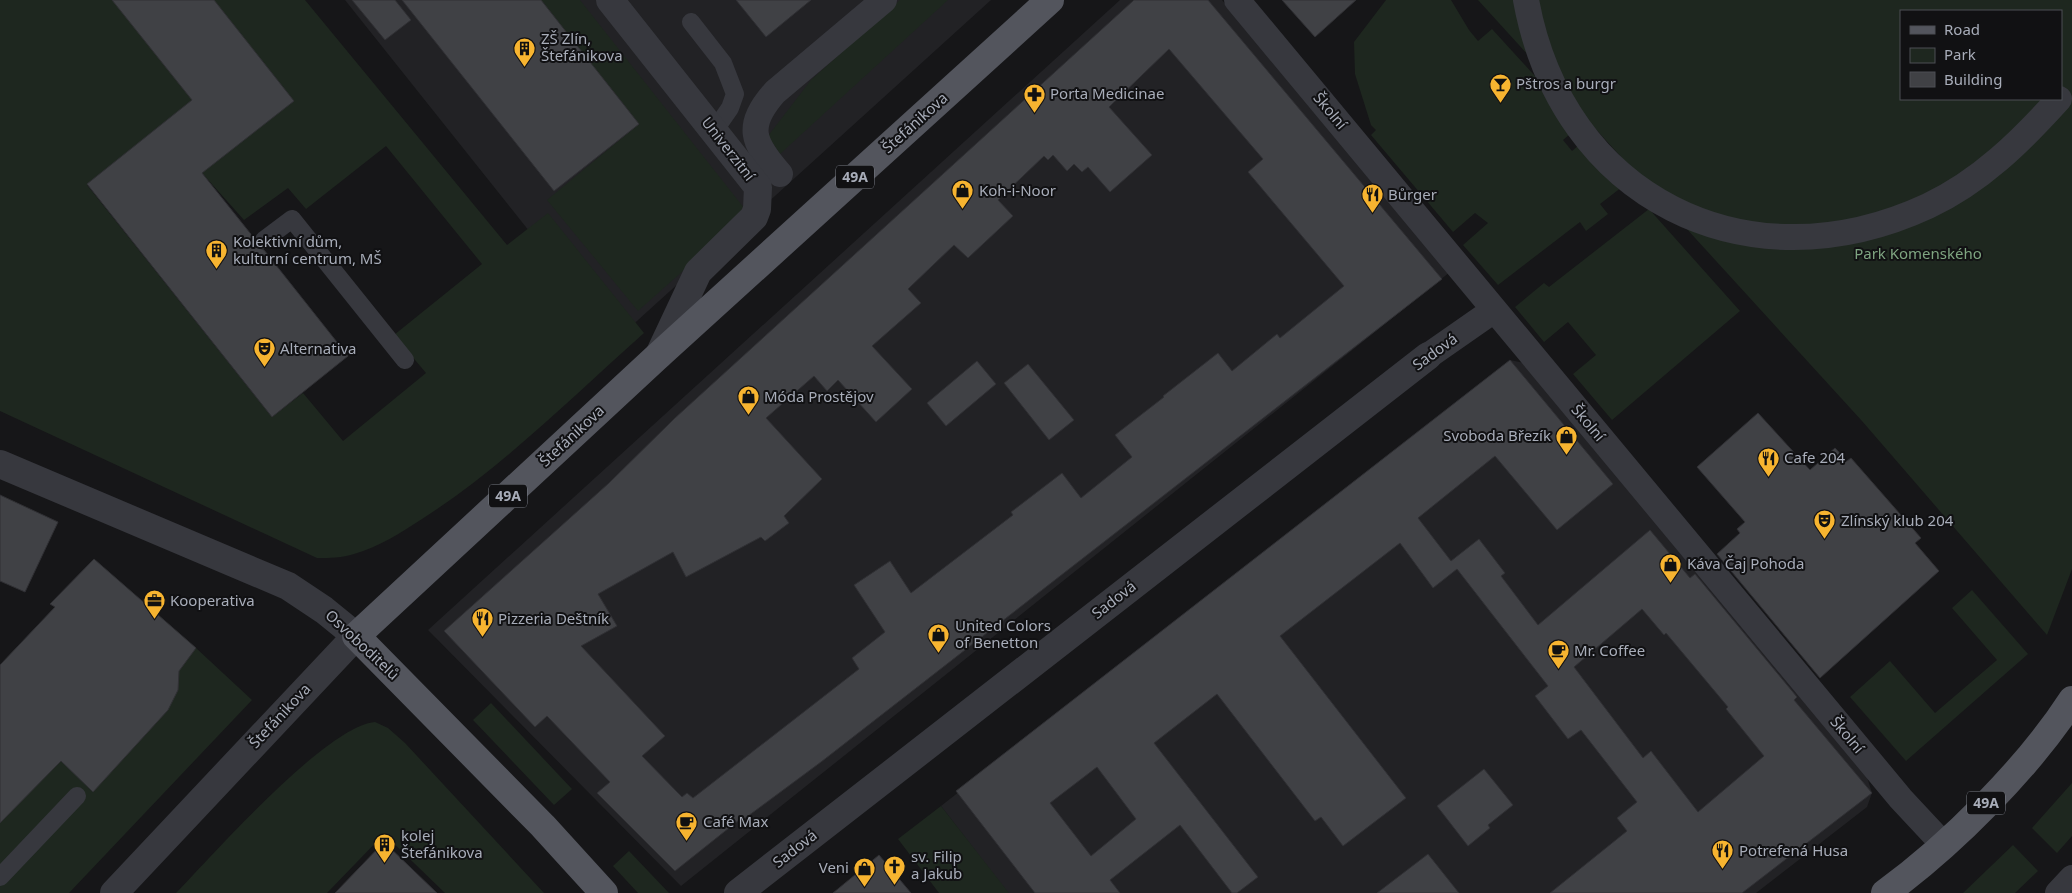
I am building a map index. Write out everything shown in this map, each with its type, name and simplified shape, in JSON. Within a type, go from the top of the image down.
[{"type":"main road","name":"Štefánikova","points":[[356,636],[659,355],[1050,0]]},
{"type":"main road","name":"Osvoboditelů","points":[[356,636],[543,826],[604,893]]},
{"type":"main road","name":"49A","points":[[1885,893],[1943,844],[2018,769],[2072,700]]},
{"type":"street","name":"Univerzitní","points":[[610,0],[758,187],[757,209],[754,217],[698,272],[659,355]]},
{"type":"street","points":[[780,174],[769,161],[756,139],[755,124],[761,110],[775,92],[884,0]]},
{"type":"street","name":"Školní","points":[[1237,0],[1901,799],[1943,844]]},
{"type":"street","points":[[1526,0],[1542,56],[1558,93],[1583,132],[1626,179],[1642,192],[1698,222],[1758,234],[1796,236],[1837,234],[1882,223],[1928,206],[1961,188],[2002,158],[2058,100]]},
{"type":"street","points":[[2062,96],[2072,83]]},
{"type":"street","name":"Sadová","points":[[738,893],[1428,356],[1494,310]]},
{"type":"street","name":"Osvoboditelů","points":[[0,464],[288,586],[324,610],[356,636]]},
{"type":"street","name":"Štefánikova","points":[[114,893],[356,636]]},
{"type":"street","points":[[2058,893],[2072,878]]},
{"type":"lane","points":[[691,22],[723,63],[735,94],[730,108],[714,131]]},
{"type":"lane","points":[[264,240],[292,218],[405,360]]},
{"type":"lane","points":[[0,877],[77,796]]},
{"type":"shaded area","points":[[345,0],[991,0],[616,340]]},
{"type":"shaded area","points":[[1120,0],[1222,0],[1450,272],[681,886],[428,630]]},
{"type":"shaded area","points":[[1510,360],[1524,363],[1867,777],[1872,793],[1867,807],[1756,893],[1008,893],[941,806]]},
{"type":"green space","points":[[0,0],[305,0],[507,245],[548,213],[644,333],[509,454],[452,499],[381,544],[340,557],[317,558],[0,411]],"holes":[[[386,146],[482,264],[394,335],[426,373],[343,441],[303,393],[272,417],[87,185],[202,173],[244,220],[288,188],[306,209]]]},
{"type":"green space","points":[[541,0],[580,0],[748,213],[638,311],[547,200],[639,124]]},
{"type":"green space","points":[[900,0],[948,0],[780,154],[768,136],[811,80]]},
{"type":"green space","points":[[1386,0],[1451,0],[1478,41],[1492,29],[1544,86],[1570,134],[1563,140],[1572,151],[1579,145],[1622,187],[1600,204],[1608,214],[1586,231],[1580,222],[1498,285],[1463,245],[1488,223],[1475,213],[1453,232],[1371,135],[1376,130],[1371,125],[1355,74],[1354,42]]},
{"type":"green space","name":"Park Komenského","points":[[1478,0],[2072,0],[2072,569],[2047,635],[1862,421]]},
{"type":"green space","points":[[1649,209],[1740,311],[1612,420],[1573,374],[1596,355],[1568,322],[1544,342],[1515,307],[1544,283],[1549,287]]},
{"type":"green space","points":[[94,559],[196,648],[252,700],[69,893],[0,893],[0,665],[80,581]]},
{"type":"green space","points":[[1972,590],[2028,654],[1906,761],[1850,697],[1890,661],[1935,713],[1997,660],[1952,608]]},
{"type":"green space","points":[[491,703],[572,789],[554,805],[473,720]]},
{"type":"green space","points":[[375,722],[388,728],[405,743],[544,893],[445,893],[384,834],[327,893],[176,893],[242,823],[300,768],[328,745],[354,729]]},
{"type":"green space","points":[[2072,783],[2072,836],[2057,853],[2032,828]]},
{"type":"green space","points":[[941,806],[1009,893],[939,893],[898,839]]},
{"type":"green space","points":[[2013,845],[2038,871],[2015,893],[1963,893]]},
{"type":"green space","points":[[629,851],[669,893],[638,893],[613,866]]},
{"type":"building","name":"Kolektivní dům, kulturní centrum, MŠ","points":[[112,0],[214,0],[294,101],[202,173],[254,238],[256,247],[264,250],[348,356],[272,417],[87,184],[192,100]]},
{"type":"building","points":[[352,0],[395,0],[411,20],[385,40]]},
{"type":"building","name":"ZŠ Zlín, Štefánikova","points":[[402,0],[541,0],[639,124],[554,191]]},
{"type":"building","points":[[736,0],[811,0],[766,37]]},
{"type":"building","points":[[1134,0],[1208,0],[1442,279],[821,762],[740,822],[739,820],[675,871],[597,793],[610,782],[547,716],[535,727],[444,631],[609,483],[675,418]],"holes":[[[1169,49],[1263,159],[1248,172],[1344,286],[1280,338],[1277,334],[1232,371],[1218,353],[1163,396],[1115,435],[1132,457],[1081,498],[1062,473],[1011,512],[1013,515],[911,593],[890,561],[854,585],[885,632],[852,658],[859,669],[693,798],[687,793],[682,797],[642,756],[665,736],[581,646],[617,626],[598,594],[673,552],[686,577],[761,537],[765,541],[789,523],[784,516],[822,479],[766,418],[814,376],[827,391],[838,380],[876,422],[912,389],[872,346],[921,303],[908,289],[954,245],[968,258],[1013,216],[998,200],[1044,156],[1048,160],[1053,155],[1067,171],[1074,164],[1082,172],[1088,167],[1110,192],[1152,155],[1109,107]]]},
{"type":"building","points":[[1282,0],[1356,0],[1315,37]]},
{"type":"building","points":[[1510,360],[1613,484],[1557,530],[1495,456],[1418,518],[1451,561],[1479,539],[1505,573],[1501,576],[1538,625],[1650,530],[1690,578],[1695,574],[1797,697],[1794,700],[1872,793],[1742,893],[1550,893],[1627,831],[1617,818],[1637,802],[1581,730],[1568,739],[1535,696],[1548,686],[1457,569],[1433,588],[1400,543],[1280,636],[1406,798],[1343,846],[1321,817],[1315,821],[1217,694],[1154,743],[1258,877],[1237,893],[1232,893],[1180,825],[1110,880],[1120,893],[1035,893],[956,791]],"holes":[[[1642,609],[1664,635],[1666,633],[1728,707],[1726,709],[1764,756],[1698,812],[1651,751],[1643,758],[1574,667]],[[1097,767],[1136,819],[1091,856],[1050,803]]]},
{"type":"building","points":[[977,361],[996,384],[946,426],[927,403]]},
{"type":"building","points":[[1028,364],[1074,420],[1049,440],[1004,383]]},
{"type":"building","name":"Zlínský klub 204","points":[[1758,413],[1810,470],[1835,448],[1847,461],[1851,458],[1921,538],[1915,543],[1939,571],[1820,678],[1717,554],[1740,533],[1737,529],[1745,522],[1697,467]]},
{"type":"building","points":[[0,495],[58,522],[25,592],[0,581]]},
{"type":"building","points":[[94,559],[196,648],[179,671],[178,690],[168,710],[93,792],[61,761],[0,823],[0,665],[55,607],[50,604]]},
{"type":"building","points":[[1484,769],[1513,805],[1488,825],[1490,828],[1468,846],[1437,806]]},
{"type":"building","name":"kolej Štefánikova","points":[[384,842],[437,893],[335,893]]},
{"type":"building","points":[[1428,854],[1459,893],[1377,893]]},
{"type":"building","points":[[879,855],[911,893],[833,893]]},
{"type":"place","name":"ZŠ Zlín, Štefánikova","points":[[525,67]]},
{"type":"place","name":"Pštros a burgr","points":[[1500,103]]},
{"type":"place","name":"Porta Medicinae","points":[[1034,113]]},
{"type":"place","name":"Koh-i-Noor","points":[[963,210]]},
{"type":"place","name":"Bůrger","points":[[1372,214]]},
{"type":"place","name":"Kolektivní dům, kulturní centrum, MŠ","points":[[217,270]]},
{"type":"place","name":"Alternativa","points":[[264,368]]},
{"type":"place","name":"Móda Prostějov","points":[[748,416]]},
{"type":"place","name":"Svoboda Březík","points":[[1567,455]]},
{"type":"place","name":"Cafe 204","points":[[1768,477]]},
{"type":"place","name":"Zlínský klub 204","points":[[1825,540]]},
{"type":"place","name":"Káva Čaj Pohoda","points":[[1671,583]]},
{"type":"place","name":"Kooperativa","points":[[154,620]]},
{"type":"place","name":"Pizzeria Deštník","points":[[482,638]]},
{"type":"place","name":"United Colors of Benetton","points":[[939,654]]},
{"type":"place","name":"Mr. Coffee","points":[[1558,670]]},
{"type":"place","name":"Café Max","points":[[687,841]]},
{"type":"place","name":"kolej Štefánikova","points":[[385,864]]},
{"type":"place","name":"Potrefená Husa","points":[[1723,870]]},
{"type":"place","name":"sv. Filip a Jakub","points":[[895,885]]},
{"type":"place","name":"Veni","points":[[865,887]]}]
